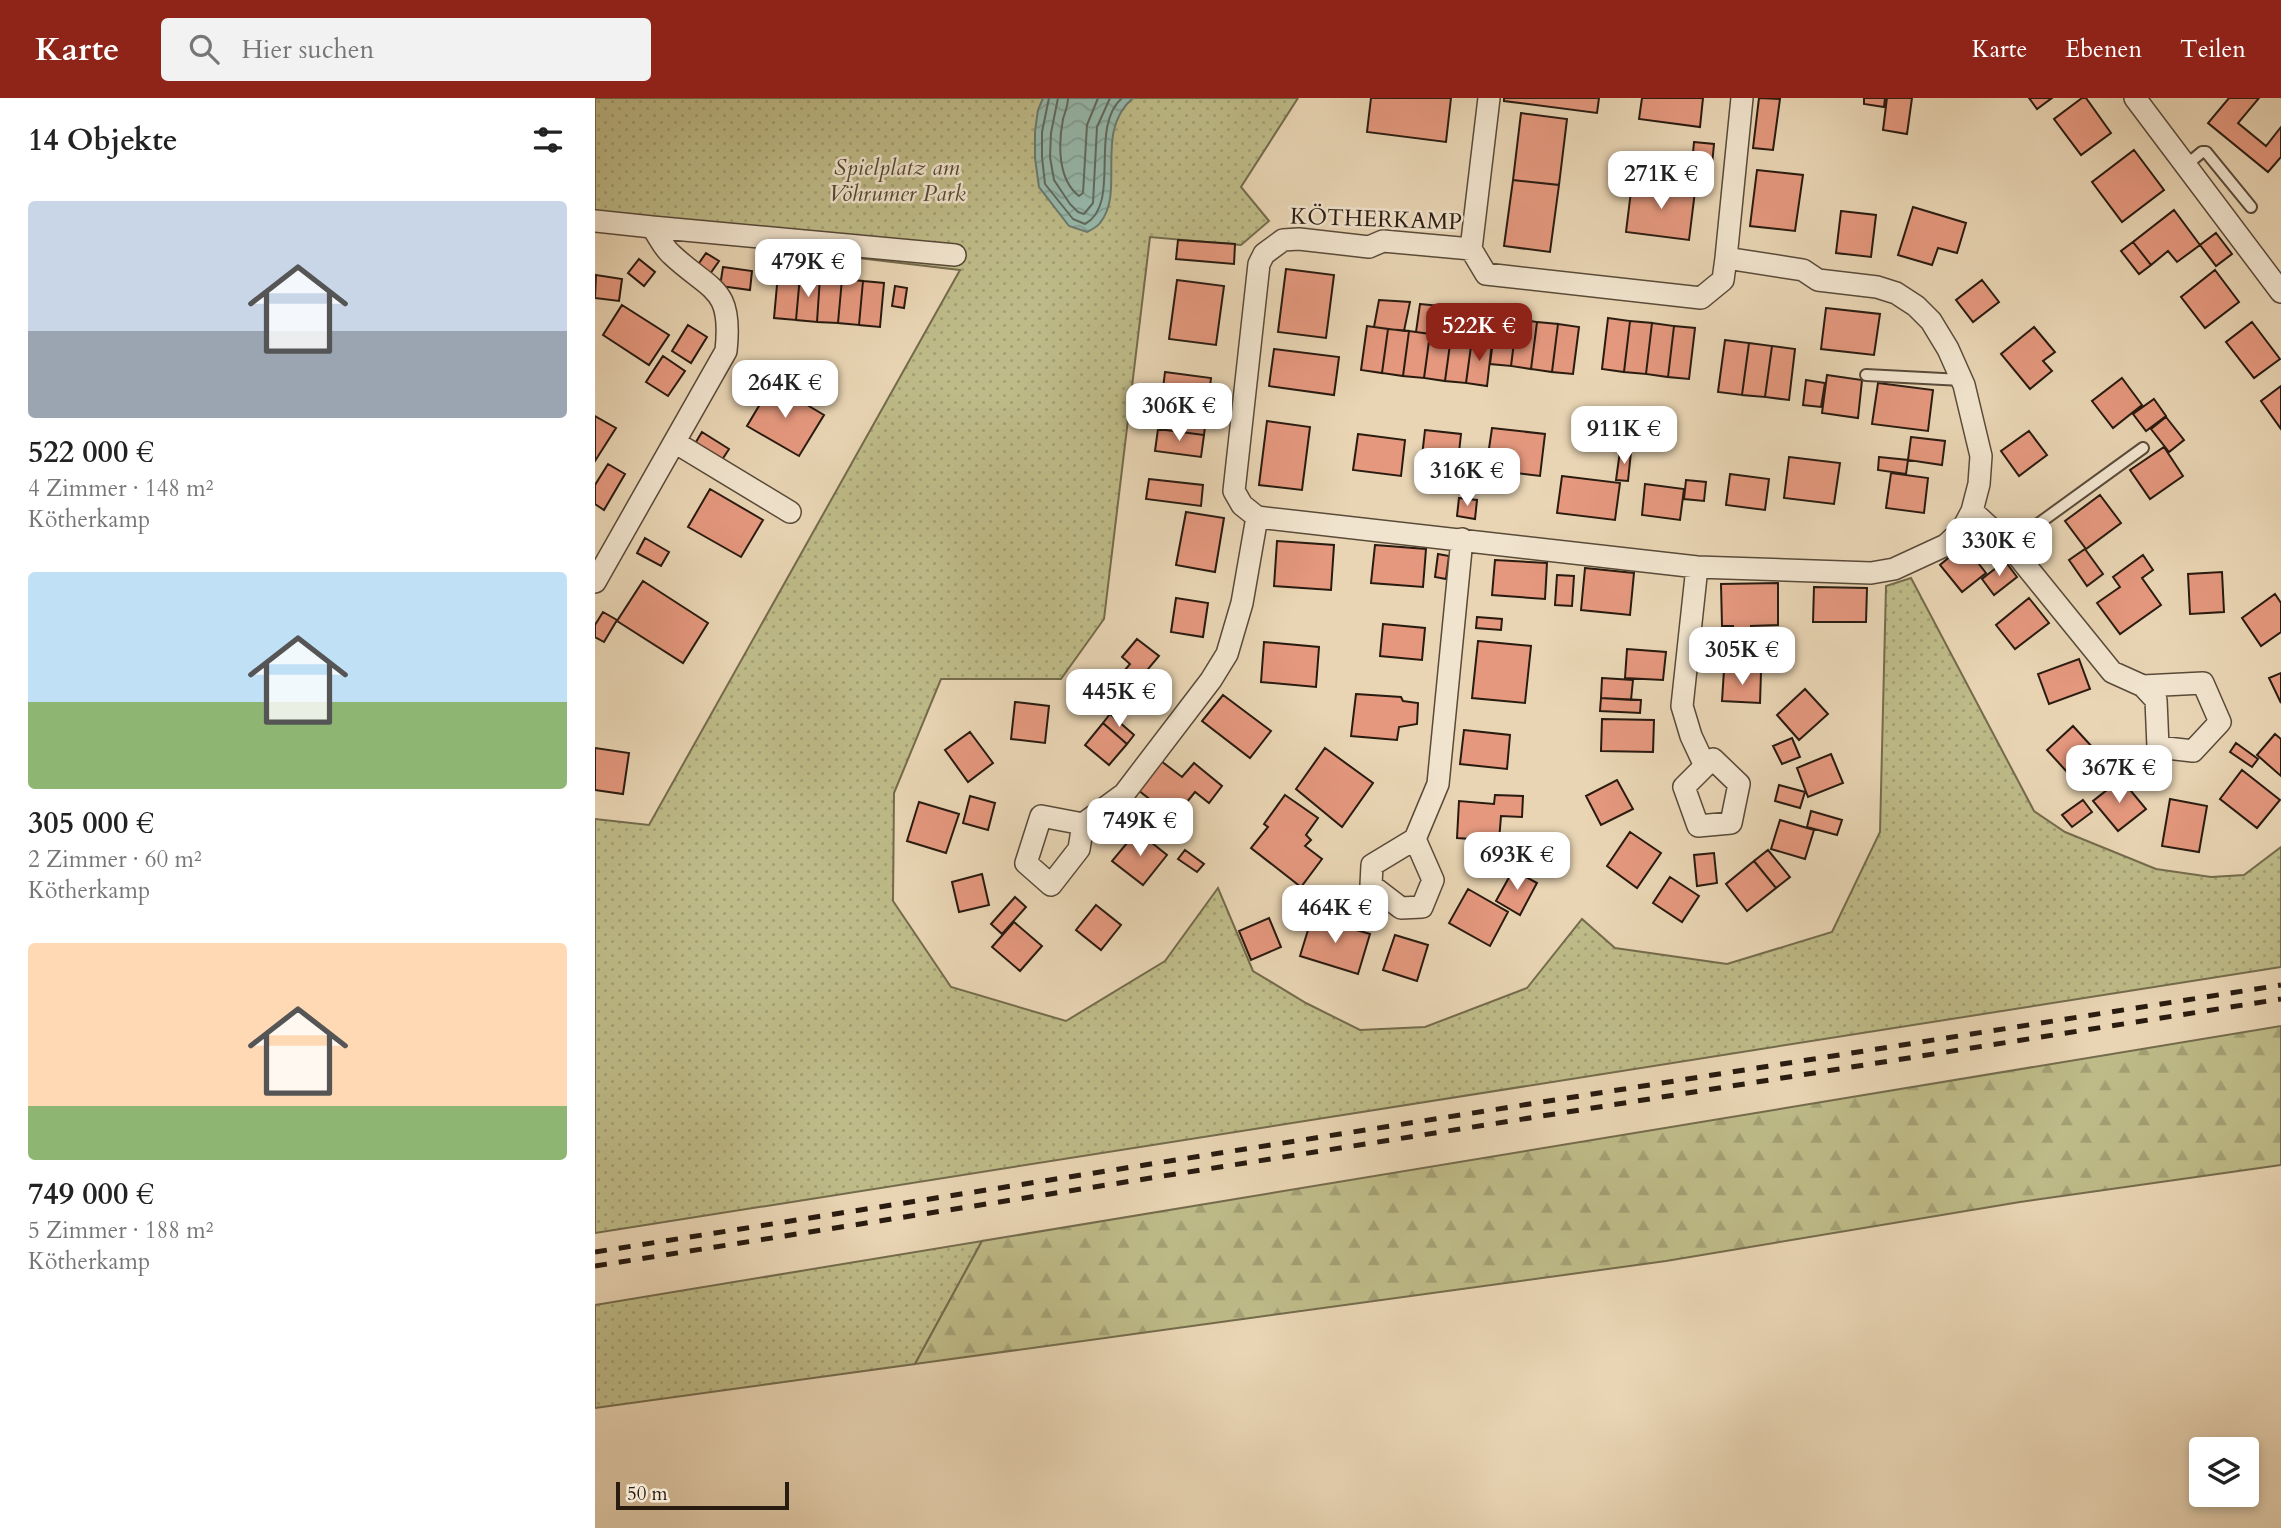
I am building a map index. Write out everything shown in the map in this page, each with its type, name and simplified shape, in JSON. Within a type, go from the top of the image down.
[{"type":"street","name":"KÖTHERKAMP","points":[[1489,98],[1471,249],[1486,274],[1701,298],[1723,280],[1742,98]]},
{"type":"street","points":[[2135,98],[2281,292]]},
{"type":"street","points":[[595,221],[955,255]]},
{"type":"street","points":[[595,582],[726,351],[729,326],[726,310],[718,293],[669,253],[652,227]]},
{"type":"street","name":"KÖTHERKAMP","points":[[1257,517],[1242,505],[1234,491],[1259,264],[1264,254],[1283,240],[1299,239],[1369,247],[1383,241],[1471,249]]},
{"type":"street","points":[[1083,824],[1124,794],[1211,680],[1227,654],[1242,603],[1257,517],[1696,567],[1871,573],[1893,569],[1946,545],[1962,530],[1972,511],[1979,484],[1981,456],[1962,380],[1931,321],[1916,306],[1896,293],[1877,287],[1818,280],[1803,270],[1726,258]]},
{"type":"street","points":[[676,443],[790,512]]},
{"type":"street","points":[[1972,511],[2009,545],[2112,672],[2143,686]]},
{"type":"street","points":[[1415,839],[1438,783],[1462,540]]},
{"type":"street","points":[[1696,567],[1682,706],[1691,736],[1705,766]]},
{"type":"lane","points":[[2185,166],[2202,152],[2206,152],[2251,207]]},
{"type":"lane","points":[[1866,375],[1962,380]]},
{"type":"lane","points":[[2009,545],[2143,448]]},
{"type":"green space","name":"Spielplatz am Vöhrumer Park","points":[[595,98],[1298,98],[1241,187],[1269,221],[1241,245],[1150,237],[1104,619],[1061,679],[941,679],[894,793],[893,901],[951,987],[1066,1021],[1165,961],[1218,888],[1253,971],[1306,1003],[1360,1030],[1425,1027],[1527,988],[1582,919],[1615,948],[1727,964],[1832,932],[1880,832],[1886,586],[1911,578],[2034,811],[2065,832],[2156,869],[2211,877],[2244,875],[2281,847],[2281,967],[595,1233],[595,819],[649,825],[960,270],[595,227]]},
{"type":"green space","points":[[2281,1026],[2281,1165],[2020,1202],[1666,1261],[915,1364],[982,1241]]},
{"type":"green space","points":[[982,1241],[915,1364],[595,1408],[595,1305]]},
{"type":"water","points":[[1043,98],[1133,98],[1121,112],[1115,127],[1111,195],[1107,210],[1099,224],[1087,232],[1069,226],[1039,187],[1035,131]]},
{"type":"building","points":[[1371,98],[1451,98],[1446,142],[1367,132]]},
{"type":"building","points":[[1504,98],[1599,98],[1597,113],[1504,101]]},
{"type":"building","points":[[1642,98],[1703,98],[1700,127],[1639,119]]},
{"type":"building","points":[[1759,98],[1780,99],[1773,150],[1753,148]]},
{"type":"building","points":[[1864,98],[1885,98],[1884,107],[1864,104]]},
{"type":"building","points":[[1887,98],[1912,98],[1907,134],[1883,130]]},
{"type":"building","points":[[2029,98],[2052,98],[2037,109]]},
{"type":"building","points":[[2082,98],[2086,98],[2111,133],[2081,155],[2054,119]]},
{"type":"building","points":[[2229,98],[2259,98],[2238,123],[2266,146],[2281,127],[2281,157],[2268,172],[2208,123]]},
{"type":"building","points":[[1521,113],[1567,119],[1559,185],[1513,180]]},
{"type":"building","points":[[1694,142],[1714,144],[1712,165],[1692,163]]},
{"type":"building","points":[[2134,150],[2164,190],[2122,222],[2092,182]]},
{"type":"building","points":[[1674,160],[1692,163],[1689,185],[1670,183]]},
{"type":"building","points":[[1757,170],[1803,175],[1795,231],[1750,226]]},
{"type":"building","points":[[1513,180],[1559,185],[1550,252],[1504,246]]},
{"type":"building","points":[[1632,183],[1695,191],[1689,240],[1626,232]]},
{"type":"building","points":[[1913,207],[1966,223],[1957,253],[1938,248],[1932,265],[1898,255]]},
{"type":"building","points":[[2174,210],[2200,245],[2177,262],[2168,251],[2151,265],[2133,242]]},
{"type":"building","points":[[1841,211],[1876,215],[1871,257],[1836,253]]},
{"type":"building","points":[[2216,233],[2232,254],[2216,266],[2200,245]]},
{"type":"building","points":[[1178,240],[1235,244],[1234,264],[1176,259]]},
{"type":"building","points":[[2133,242],[2151,265],[2139,274],[2121,251]]},
{"type":"building","points":[[706,253],[719,261],[710,274],[697,266]]},
{"type":"building","points":[[639,259],[655,272],[644,286],[628,273]]},
{"type":"building","points":[[723,267],[752,271],[750,290],[720,286]]},
{"type":"building","points":[[1286,269],[1334,275],[1326,338],[1278,332]]},
{"type":"building","points":[[2215,270],[2239,302],[2205,328],[2181,297]]},
{"type":"building","points":[[778,274],[800,276],[796,320],[774,318]]},
{"type":"building","points":[[596,275],[622,279],[619,301],[595,298]]},
{"type":"building","points":[[800,276],[820,277],[817,322],[796,320]]},
{"type":"building","points":[[820,277],[842,279],[838,323],[817,322]]},
{"type":"building","points":[[842,279],[863,281],[859,325],[838,323]]},
{"type":"building","points":[[1177,280],[1224,286],[1216,345],[1169,339]]},
{"type":"building","points":[[1982,280],[1999,302],[1973,322],[1956,300]]},
{"type":"building","points":[[863,281],[884,283],[880,327],[859,325]]},
{"type":"building","points":[[895,286],[907,288],[904,308],[892,306]]},
{"type":"building","points":[[1379,300],[1410,302],[1404,331],[1374,327]]},
{"type":"building","points":[[1420,304],[1450,307],[1445,336],[1416,332]]},
{"type":"building","points":[[622,305],[669,335],[649,365],[603,335]]},
{"type":"building","points":[[1826,308],[1880,314],[1874,355],[1821,349]]},
{"type":"building","points":[[1496,317],[1517,319],[1511,366],[1490,364]]},
{"type":"building","points":[[1608,318],[1630,321],[1624,372],[1602,369]]},
{"type":"building","points":[[1517,319],[1537,322],[1531,369],[1511,366]]},
{"type":"building","points":[[1630,321],[1652,323],[1646,374],[1624,372]]},
{"type":"building","points":[[1537,322],[1558,324],[1552,372],[1531,369]]},
{"type":"building","points":[[2252,322],[2280,359],[2254,378],[2226,342]]},
{"type":"building","points":[[1652,323],[1674,326],[1668,377],[1646,374]]},
{"type":"building","points":[[1558,324],[1579,327],[1573,374],[1552,372]]},
{"type":"building","points":[[688,325],[707,337],[691,363],[672,351]]},
{"type":"building","points":[[1367,326],[1388,329],[1382,373],[1361,370]]},
{"type":"building","points":[[1674,326],[1695,328],[1689,379],[1668,377]]},
{"type":"building","points":[[2034,327],[2055,352],[2043,361],[2052,371],[2030,389],[2001,354]]},
{"type":"building","points":[[1388,329],[1409,331],[1403,376],[1382,373]]},
{"type":"building","points":[[1409,331],[1430,334],[1424,378],[1403,376]]},
{"type":"building","points":[[1430,334],[1451,337],[1445,381],[1424,378]]},
{"type":"building","points":[[1451,337],[1472,339],[1466,383],[1445,381]]},
{"type":"building","points":[[1472,339],[1492,342],[1487,386],[1466,383]]},
{"type":"building","points":[[1725,340],[1749,343],[1742,395],[1718,392]]},
{"type":"building","points":[[1749,343],[1772,346],[1765,397],[1742,395]]},
{"type":"building","points":[[1772,346],[1795,349],[1789,400],[1765,397]]},
{"type":"building","points":[[1274,349],[1339,357],[1334,395],[1269,386]]},
{"type":"building","points":[[663,356],[685,371],[668,396],[646,382]]},
{"type":"building","points":[[1165,372],[1211,378],[1204,435],[1158,429]]},
{"type":"building","points":[[1827,375],[1862,380],[1858,418],[1822,413]]},
{"type":"building","points":[[2122,378],[2142,405],[2113,428],[2092,401]]},
{"type":"building","points":[[1806,380],[1825,383],[1821,407],[1803,405]]},
{"type":"building","points":[[1878,383],[1933,390],[1928,431],[1872,424]]},
{"type":"building","points":[[772,384],[824,415],[799,456],[747,426]]},
{"type":"building","points":[[2281,386],[2281,429],[2261,401]]},
{"type":"building","points":[[2154,399],[2166,416],[2146,431],[2133,414]]},
{"type":"building","points":[[595,416],[616,428],[595,461]]},
{"type":"building","points":[[2166,417],[2184,440],[2169,452],[2151,429]]},
{"type":"building","points":[[1267,421],[1310,427],[1302,490],[1259,485]]},
{"type":"building","points":[[1492,428],[1545,434],[1540,476],[1486,469]]},
{"type":"building","points":[[1158,429],[1204,435],[1201,457],[1155,451]]},
{"type":"building","points":[[1425,430],[1461,434],[1457,470],[1421,465]]},
{"type":"building","points":[[2029,431],[2047,455],[2019,476],[2001,451]]},
{"type":"building","points":[[702,432],[729,449],[720,463],[693,447]]},
{"type":"building","points":[[1358,434],[1405,440],[1401,476],[1353,470]]},
{"type":"building","points":[[1911,437],[1945,441],[1942,465],[1908,460]]},
{"type":"building","points":[[2164,447],[2183,476],[2150,499],[2130,470]]},
{"type":"building","points":[[1620,451],[1631,452],[1628,481],[1616,480]]},
{"type":"building","points":[[1789,457],[1840,463],[1834,504],[1784,498]]},
{"type":"building","points":[[1879,457],[1908,460],[1906,474],[1878,470]]},
{"type":"building","points":[[608,464],[625,474],[604,510],[595,504],[595,485]]},
{"type":"building","points":[[1891,473],[1928,478],[1924,513],[1886,508]]},
{"type":"building","points":[[1730,474],[1769,479],[1765,510],[1726,505]]},
{"type":"building","points":[[1562,476],[1620,483],[1615,520],[1557,513]]},
{"type":"building","points":[[1149,479],[1203,485],[1201,506],[1146,499]]},
{"type":"building","points":[[1686,480],[1706,482],[1704,501],[1684,499]]},
{"type":"building","points":[[1645,484],[1684,489],[1680,520],[1642,515]]},
{"type":"building","points":[[710,489],[763,520],[741,557],[688,527]]},
{"type":"building","points":[[2100,495],[2121,523],[2086,549],[2065,521]]},
{"type":"building","points":[[1459,498],[1477,500],[1475,519],[1457,516]]},
{"type":"building","points":[[1186,512],[1224,518],[1215,572],[1176,565]]},
{"type":"building","points":[[645,538],[669,552],[661,566],[637,553]]},
{"type":"building","points":[[1277,541],[1334,545],[1331,590],[1274,586]]},
{"type":"building","points":[[1375,545],[1426,549],[1423,587],[1371,583]]},
{"type":"building","points":[[1964,545],[1986,573],[1962,592],[1940,565]]},
{"type":"building","points":[[2085,549],[2103,574],[2087,586],[2069,560]]},
{"type":"building","points":[[1438,554],[1449,556],[1446,579],[1435,577]]},
{"type":"building","points":[[2143,555],[2153,570],[2142,578],[2161,605],[2120,634],[2097,603],[2120,587],[2113,577]]},
{"type":"building","points":[[1495,560],[1547,563],[1545,599],[1492,595]]},
{"type":"building","points":[[2005,561],[2017,577],[1994,595],[1982,579]]},
{"type":"building","points":[[1585,568],[1634,573],[1630,615],[1581,610]]},
{"type":"building","points":[[2222,572],[2224,612],[2190,614],[2188,574]]},
{"type":"building","points":[[1557,575],[1574,576],[1572,606],[1555,605]]},
{"type":"building","points":[[643,581],[708,623],[683,663],[617,621]]},
{"type":"building","points":[[1778,583],[1778,625],[1751,626],[1751,639],[1733,639],[1733,626],[1722,626],[1721,584]]},
{"type":"building","points":[[1814,587],[1867,588],[1866,622],[1813,622]]},
{"type":"building","points":[[2275,594],[2281,603],[2281,632],[2261,646],[2242,618]]},
{"type":"building","points":[[1176,598],[1208,603],[1203,637],[1171,632]]},
{"type":"building","points":[[2029,598],[2049,623],[2015,649],[1996,625]]},
{"type":"building","points":[[603,612],[617,620],[604,642],[595,637],[595,625]]},
{"type":"building","points":[[1477,617],[1502,619],[1501,630],[1476,628]]},
{"type":"building","points":[[1383,624],[1425,628],[1422,660],[1380,656]]},
{"type":"building","points":[[1137,639],[1159,656],[1148,669],[1169,686],[1148,710],[1114,683],[1130,664],[1122,657]]},
{"type":"building","points":[[1478,641],[1531,646],[1525,703],[1472,698]]},
{"type":"building","points":[[1264,642],[1319,647],[1316,687],[1261,682]]},
{"type":"building","points":[[1627,649],[1666,652],[1663,680],[1625,678]]},
{"type":"building","points":[[1705,653],[1725,655],[1724,669],[1704,668]]},
{"type":"building","points":[[2079,659],[2090,689],[2049,704],[2038,674]]},
{"type":"building","points":[[1724,670],[1761,672],[1760,703],[1722,701]]},
{"type":"building","points":[[2281,673],[2281,703],[2269,678]]},
{"type":"building","points":[[1602,678],[1633,680],[1631,700],[1601,698]]},
{"type":"building","points":[[1805,689],[1828,714],[1799,740],[1777,715]]},
{"type":"building","points":[[1356,694],[1401,697],[1403,701],[1418,703],[1417,724],[1399,727],[1397,740],[1351,736]]},
{"type":"building","points":[[1223,695],[1271,731],[1250,758],[1202,721]]},
{"type":"building","points":[[1601,698],[1641,700],[1640,713],[1600,711]]},
{"type":"building","points":[[1015,702],[1049,706],[1045,743],[1011,739]]},
{"type":"building","points":[[1110,714],[1134,735],[1127,744],[1103,723]]},
{"type":"building","points":[[1602,719],[1654,720],[1653,752],[1601,751]]},
{"type":"building","points":[[1103,723],[1127,744],[1109,765],[1085,745]]},
{"type":"building","points":[[2073,726],[2104,760],[2078,784],[2047,750]]},
{"type":"building","points":[[1464,730],[1510,735],[1507,769],[1460,764]]},
{"type":"building","points":[[970,732],[993,763],[968,782],[945,750]]},
{"type":"building","points":[[2275,734],[2281,739],[2281,776],[2257,755]]},
{"type":"building","points":[[1792,738],[1800,757],[1782,764],[1773,746]]},
{"type":"building","points":[[2236,743],[2258,759],[2252,767],[2230,752]]},
{"type":"building","points":[[595,748],[629,753],[623,794],[595,790]]},
{"type":"building","points":[[1325,748],[1373,783],[1342,827],[1296,789]]},
{"type":"building","points":[[1831,754],[1843,783],[1808,797],[1797,768]]},
{"type":"building","points":[[1161,761],[1182,777],[1194,763],[1222,786],[1209,803],[1195,792],[1174,818],[1138,790]]},
{"type":"building","points":[[2242,770],[2280,800],[2257,828],[2220,799]]},
{"type":"building","points":[[2121,779],[2146,809],[2118,831],[2093,801]]},
{"type":"building","points":[[1617,780],[1633,809],[1601,825],[1586,796]]},
{"type":"building","points":[[1779,785],[1805,792],[1800,808],[1775,801]]},
{"type":"building","points":[[1285,795],[1318,818],[1306,835],[1311,840],[1305,846],[1322,859],[1301,887],[1251,848],[1268,827],[1264,824]]},
{"type":"building","points":[[1495,795],[1523,796],[1522,817],[1501,816],[1499,841],[1457,838],[1459,801],[1494,804]]},
{"type":"building","points":[[970,796],[995,803],[988,830],[963,823]]},
{"type":"building","points":[[2170,799],[2207,806],[2199,852],[2162,846]]},
{"type":"building","points":[[2083,800],[2092,812],[2072,827],[2062,815]]},
{"type":"building","points":[[919,802],[959,814],[946,853],[907,841]]},
{"type":"building","points":[[1811,811],[1842,820],[1837,835],[1807,827]]},
{"type":"building","points":[[1780,820],[1814,830],[1805,859],[1771,849]]},
{"type":"building","points":[[1137,831],[1167,855],[1143,885],[1112,861]]},
{"type":"building","points":[[1630,832],[1661,853],[1637,888],[1607,866]]},
{"type":"building","points":[[1185,850],[1204,864],[1197,872],[1178,859]]},
{"type":"building","points":[[1768,850],[1790,877],[1776,888],[1754,861]]},
{"type":"building","points":[[1714,853],[1717,883],[1697,886],[1694,855]]},
{"type":"building","points":[[1754,861],[1776,888],[1747,911],[1726,884]]},
{"type":"building","points":[[1513,870],[1537,883],[1520,915],[1496,901]]},
{"type":"building","points":[[982,874],[989,905],[959,912],[952,882]]},
{"type":"building","points":[[1670,877],[1699,896],[1682,922],[1653,903]]},
{"type":"building","points":[[1468,889],[1508,912],[1490,946],[1449,923]]},
{"type":"building","points":[[1015,897],[1026,907],[1002,934],[991,924]]},
{"type":"building","points":[[1096,905],[1121,925],[1101,950],[1076,930]]},
{"type":"building","points":[[1312,917],[1370,934],[1358,974],[1300,956]]},
{"type":"building","points":[[1269,918],[1281,947],[1251,960],[1239,931]]},
{"type":"building","points":[[1014,922],[1042,946],[1020,971],[992,947]]},
{"type":"building","points":[[1395,935],[1428,945],[1417,981],[1383,970]]},
{"type":"railway","points":[[595,1252],[2281,985]]},
{"type":"railway","points":[[595,1266],[2281,999]]}]
